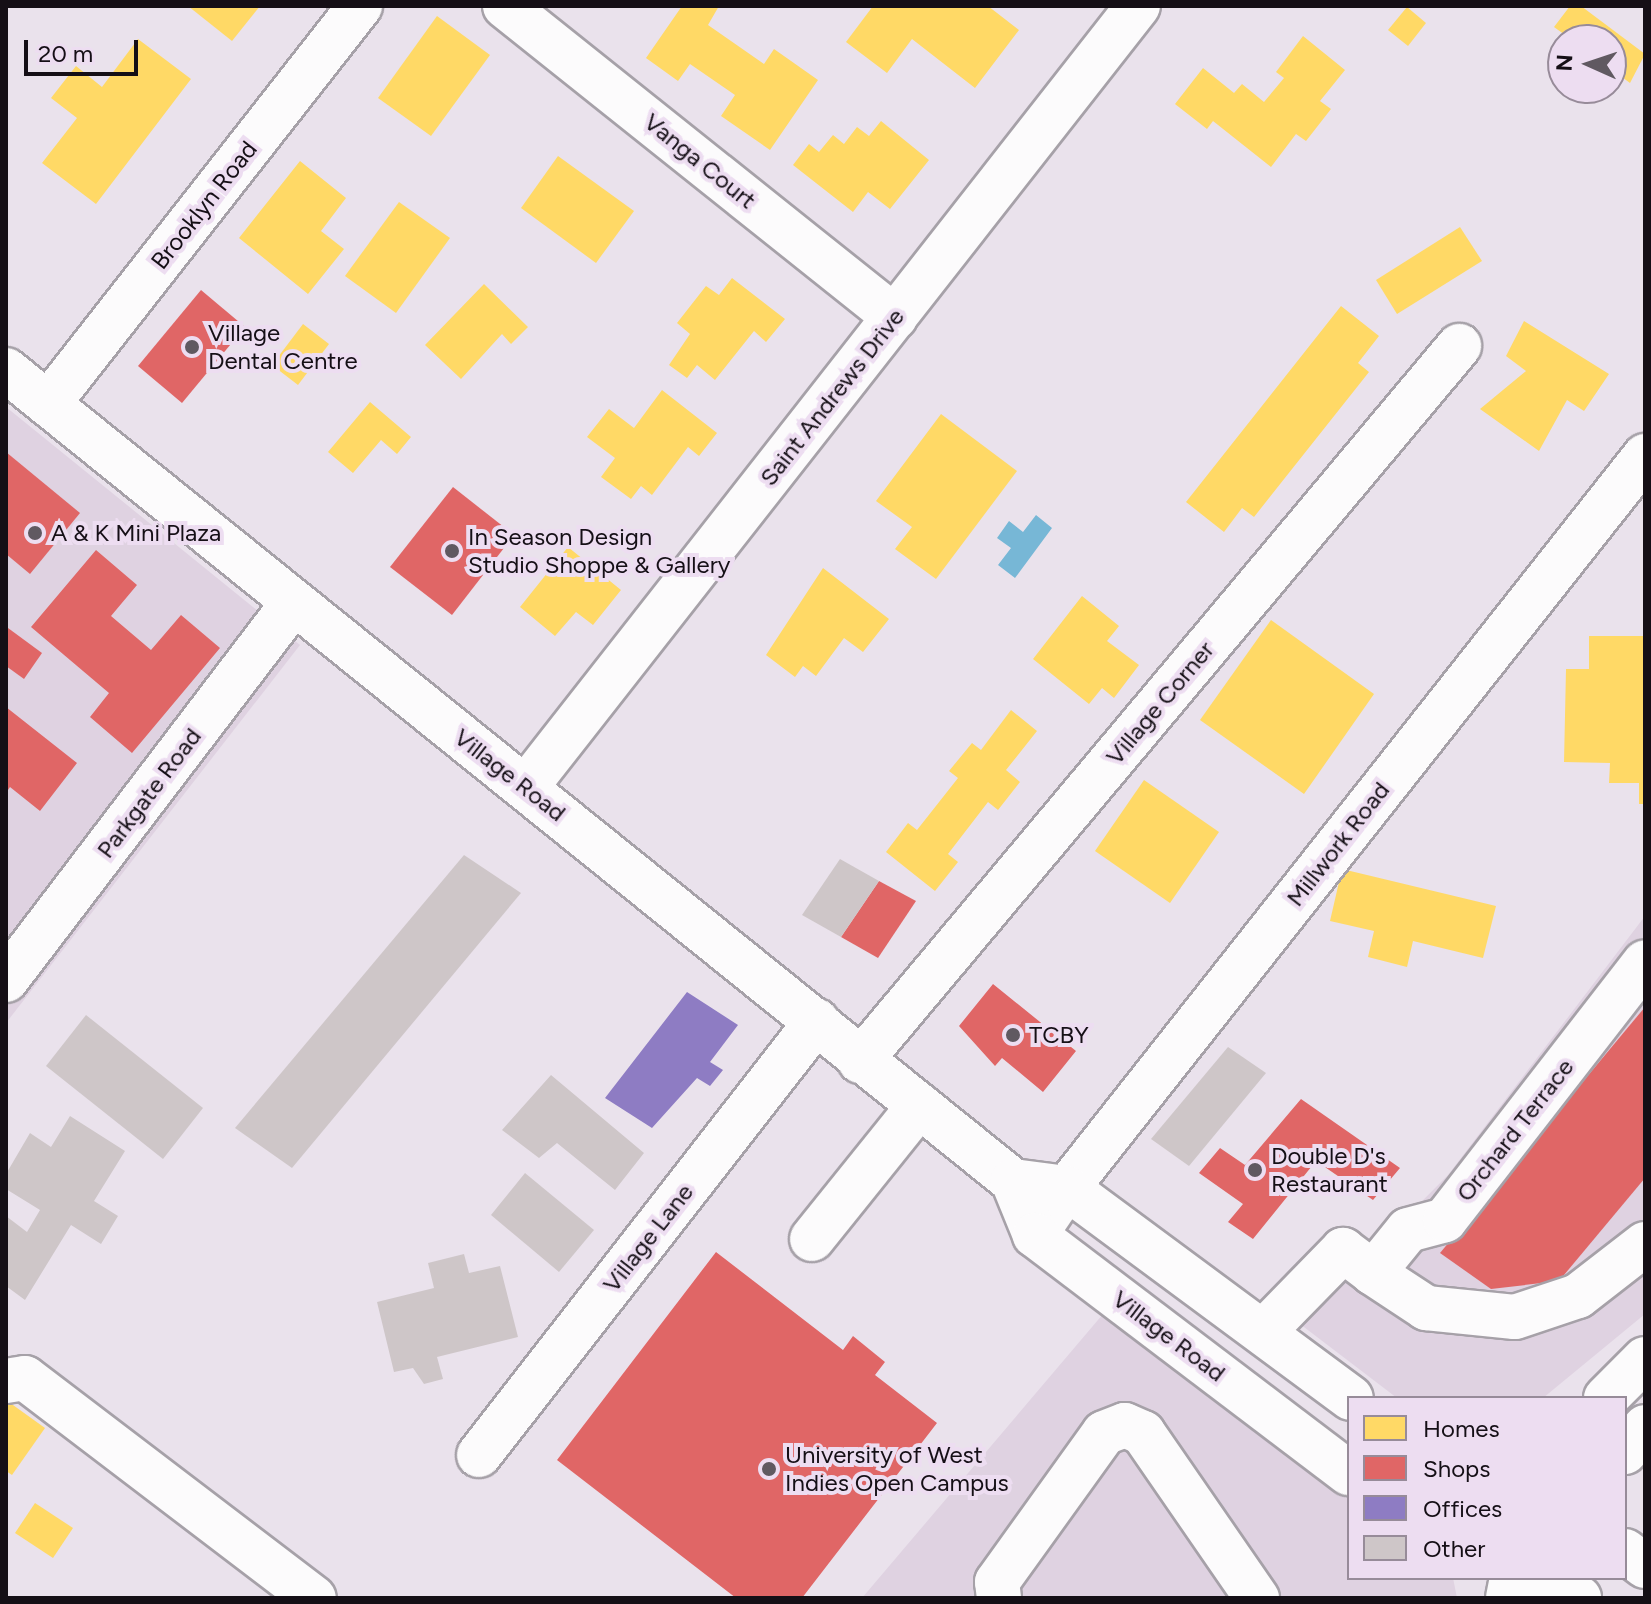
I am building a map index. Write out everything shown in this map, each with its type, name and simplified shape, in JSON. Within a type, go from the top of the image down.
[{"type":"street","name":"Brooklyn Road","points":[[48,404],[360,6]]},
{"type":"street","name":"Vanga Court","points":[[505,6],[895,317]]},
{"type":"street","name":"Saint Andrews Drive","points":[[526,787],[1138,6]]},
{"type":"street","name":"Village Corner","points":[[860,1061],[1459,346]]},
{"type":"street","name":"Village Road","points":[[6,370],[292,605],[526,787],[817,1021],[860,1061],[1013,1181],[1035,1235],[1347,1471]]},
{"type":"street","name":"Millwork Road","points":[[1035,1235],[1067,1188],[1645,456]]},
{"type":"street","name":"Parkgate Road","points":[[6,980],[292,605]]},
{"type":"street","name":"Orchard Terrace","points":[[1373,1273],[1408,1230],[1445,1220],[1645,962]]},
{"type":"street","name":"Village Lane","points":[[479,1455],[817,1021]]},
{"type":"street","points":[[812,1239],[919,1106]]},
{"type":"street","points":[[1013,1181],[1067,1188],[1265,1330],[1348,1396]]},
{"type":"street","points":[[1265,1330],[1343,1250],[1426,1308],[1515,1317],[1578,1296],[1645,1244]]},
{"type":"street","points":[[1608,1396],[1645,1359]]},
{"type":"street","points":[[9,1379],[25,1378],[314,1598]]},
{"type":"street","points":[[999,1598],[997,1582],[1104,1433],[1125,1425],[1143,1433],[1257,1598]]},
{"type":"street","points":[[1627,1450],[1645,1427]]},
{"type":"street","points":[[1627,1552],[1645,1566]]},
{"type":"shaded area","points":[[6,407],[300,645],[6,1023]]},
{"type":"shaded area","points":[[1645,916],[1645,1314],[1545,1396],[1394,1396],[1300,1324],[1448,1175]]},
{"type":"shaded area","points":[[1109,1307],[1347,1487],[1347,1580],[1453,1580],[1457,1598],[862,1598]]},
{"type":"water","points":[[1036,515],[1052,528],[1015,578],[998,565],[1011,548],[997,538],[1009,521],[1023,532]]},
{"type":"building: Homes","points":[[188,6],[260,6],[232,41]]},
{"type":"building: Homes","points":[[682,6],[719,6],[708,25],[764,64],[774,49],[818,80],[770,150],[721,116],[735,95],[690,64],[678,81],[646,58]]},
{"type":"building: Homes","points":[[873,6],[988,6],[1019,30],[975,88],[912,39],[887,73],[846,42]]},
{"type":"building: Homes","points":[[1570,6],[1581,6],[1605,24],[1556,24]]},
{"type":"building: Homes","points":[[1407,7],[1426,23],[1408,46],[1388,30]]},
{"type":"building: Homes","points":[[437,16],[490,55],[431,136],[378,98]]},
{"type":"building: Homes","points":[[1303,36],[1345,70],[1320,101],[1331,109],[1306,141],[1296,134],[1271,167],[1213,121],[1207,129],[1175,104],[1203,68],[1234,93],[1242,84],[1264,102],[1284,78],[1276,72]]},
{"type":"building: Homes","points":[[138,39],[191,79],[96,204],[42,163],[77,118],[51,98],[76,66],[102,87]]},
{"type":"building: Homes","points":[[1627,40],[1645,54],[1630,83],[1627,81]]},
{"type":"building: Homes","points":[[881,121],[929,160],[890,209],[868,192],[853,212],[793,165],[809,144],[819,152],[833,135],[844,144],[857,127],[869,136]]},
{"type":"building: Homes","points":[[558,156],[634,211],[596,263],[521,208]]},
{"type":"building: Homes","points":[[300,161],[346,198],[321,231],[344,249],[308,294],[239,238]]},
{"type":"building: Homes","points":[[399,202],[450,238],[396,313],[345,276]]},
{"type":"building: Homes","points":[[1460,227],[1482,261],[1397,314],[1376,280]]},
{"type":"building: Homes","points":[[732,278],[785,319],[766,342],[754,331],[715,380],[697,365],[687,378],[669,365],[690,334],[677,323],[706,286],[719,295]]},
{"type":"building: Homes","points":[[484,284],[528,327],[511,344],[502,334],[461,379],[425,345]]},
{"type":"building: Homes","points":[[1341,306],[1379,336],[1358,363],[1369,372],[1254,517],[1242,508],[1224,532],[1186,502]]},
{"type":"building: Homes","points":[[1524,321],[1609,374],[1584,411],[1567,400],[1539,451],[1480,409],[1526,371],[1506,356]]},
{"type":"building: Homes","points":[[303,324],[329,344],[298,385],[272,365]]},
{"type":"building: Homes","points":[[662,390],[717,433],[699,456],[688,447],[652,495],[641,486],[631,499],[601,477],[615,458],[587,437],[609,409],[634,428]]},
{"type":"building: Homes","points":[[370,402],[411,437],[397,454],[381,440],[353,473],[328,452]]},
{"type":"building: Homes","points":[[941,414],[1017,471],[936,579],[895,549],[912,527],[876,501]]},
{"type":"building: Homes","points":[[568,547],[621,590],[593,625],[576,612],[555,636],[520,607]]},
{"type":"building: Homes","points":[[823,568],[889,619],[863,652],[844,638],[816,676],[803,666],[795,677],[766,655]]},
{"type":"building: Homes","points":[[1082,596],[1119,626],[1107,641],[1139,665],[1114,698],[1102,688],[1089,704],[1033,659]]},
{"type":"building: Homes","points":[[1271,620],[1374,694],[1304,794],[1200,720]]},
{"type":"building: Homes","points":[[1589,636],[1645,636],[1645,804],[1639,804],[1639,783],[1609,783],[1610,763],[1564,762],[1566,669],[1589,669]]},
{"type":"building: Homes","points":[[1011,710],[1037,731],[1006,770],[1020,782],[998,810],[988,802],[948,854],[958,862],[935,891],[886,852],[908,823],[917,830],[958,778],[949,771],[972,743],[981,750]]},
{"type":"building: Homes","points":[[1144,780],[1219,832],[1170,903],[1095,851]]},
{"type":"building: Homes","points":[[1342,869],[1496,906],[1483,958],[1413,941],[1407,967],[1368,957],[1374,931],[1330,921]]},
{"type":"building: Homes","points":[[6,1400],[45,1428],[12,1475],[6,1471]]},
{"type":"building: Homes","points":[[35,1503],[73,1528],[53,1558],[15,1533]]},
{"type":"building: Shops","name":"Village Dental Centre","points":[[201,290],[245,327],[182,403],[138,366]]},
{"type":"building: Shops","name":"A & K Mini Plaza","points":[[6,452],[80,513],[30,574],[6,554]]},
{"type":"building: Shops","name":"In Season Design Studio Shoppe & Gallery","points":[[453,487],[514,535],[452,615],[390,567]]},
{"type":"building: Shops","points":[[96,550],[137,585],[111,616],[151,650],[181,615],[220,648],[132,753],[90,717],[109,693],[31,627]]},
{"type":"building: Shops","points":[[8,628],[42,653],[24,679],[6,666]]},
{"type":"building: Shops","points":[[6,707],[77,763],[40,811],[10,787],[6,793]]},
{"type":"building: Shops","points":[[879,881],[916,901],[878,958],[841,937]]},
{"type":"building: Shops","name":"TCBY","points":[[993,984],[1076,1051],[1043,1092],[1002,1058],[995,1066],[959,1026]]},
{"type":"building: Shops","points":[[1645,1007],[1645,1178],[1559,1281],[1491,1289],[1440,1253]]},
{"type":"building: Shops","name":"Double D's Restaurant","points":[[1301,1099],[1400,1168],[1373,1200],[1316,1161],[1253,1239],[1228,1222],[1243,1204],[1199,1173],[1220,1148],[1245,1165]]},
{"type":"building: Shops","points":[[716,1252],[843,1350],[853,1336],[885,1362],[875,1375],[937,1423],[802,1598],[736,1598],[557,1460]]},
{"type":"building: Offices","points":[[687,992],[738,1025],[710,1062],[723,1070],[710,1086],[697,1078],[652,1128],[605,1098]]},
{"type":"building: Other","points":[[464,855],[521,893],[292,1168],[235,1128]]},
{"type":"building: Other","points":[[840,859],[879,881],[841,937],[802,915]]},
{"type":"building: Other","points":[[86,1015],[203,1108],[163,1159],[46,1066]]},
{"type":"building: Other","points":[[1228,1047],[1266,1073],[1189,1166],[1151,1139]]},
{"type":"building: Other","points":[[551,1075],[644,1153],[615,1190],[557,1143],[539,1158],[502,1130]]},
{"type":"building: Other","points":[[70,1116],[125,1151],[94,1201],[118,1216],[101,1244],[71,1225],[25,1300],[6,1286],[6,1216],[27,1232],[40,1210],[6,1189],[6,1174],[30,1133],[51,1147]]},
{"type":"building: Other","points":[[525,1173],[594,1230],[559,1272],[491,1215]]},
{"type":"building: Other","points":[[464,1254],[469,1273],[500,1266],[518,1337],[437,1357],[443,1379],[424,1384],[413,1368],[394,1372],[377,1302],[434,1288],[428,1263]]},
{"type":"place","name":"Village Dental Centre","points":[[192,347]]},
{"type":"place","name":"A & K Mini Plaza","points":[[35,533]]},
{"type":"place","name":"In Season Design Studio Shoppe & Gallery","points":[[452,551]]},
{"type":"place","name":"TCBY","points":[[1013,1035]]},
{"type":"place","name":"Double D's Restaurant","points":[[1255,1170]]},
{"type":"place","name":"University of West Indies Open Campus","points":[[769,1469]]}]
